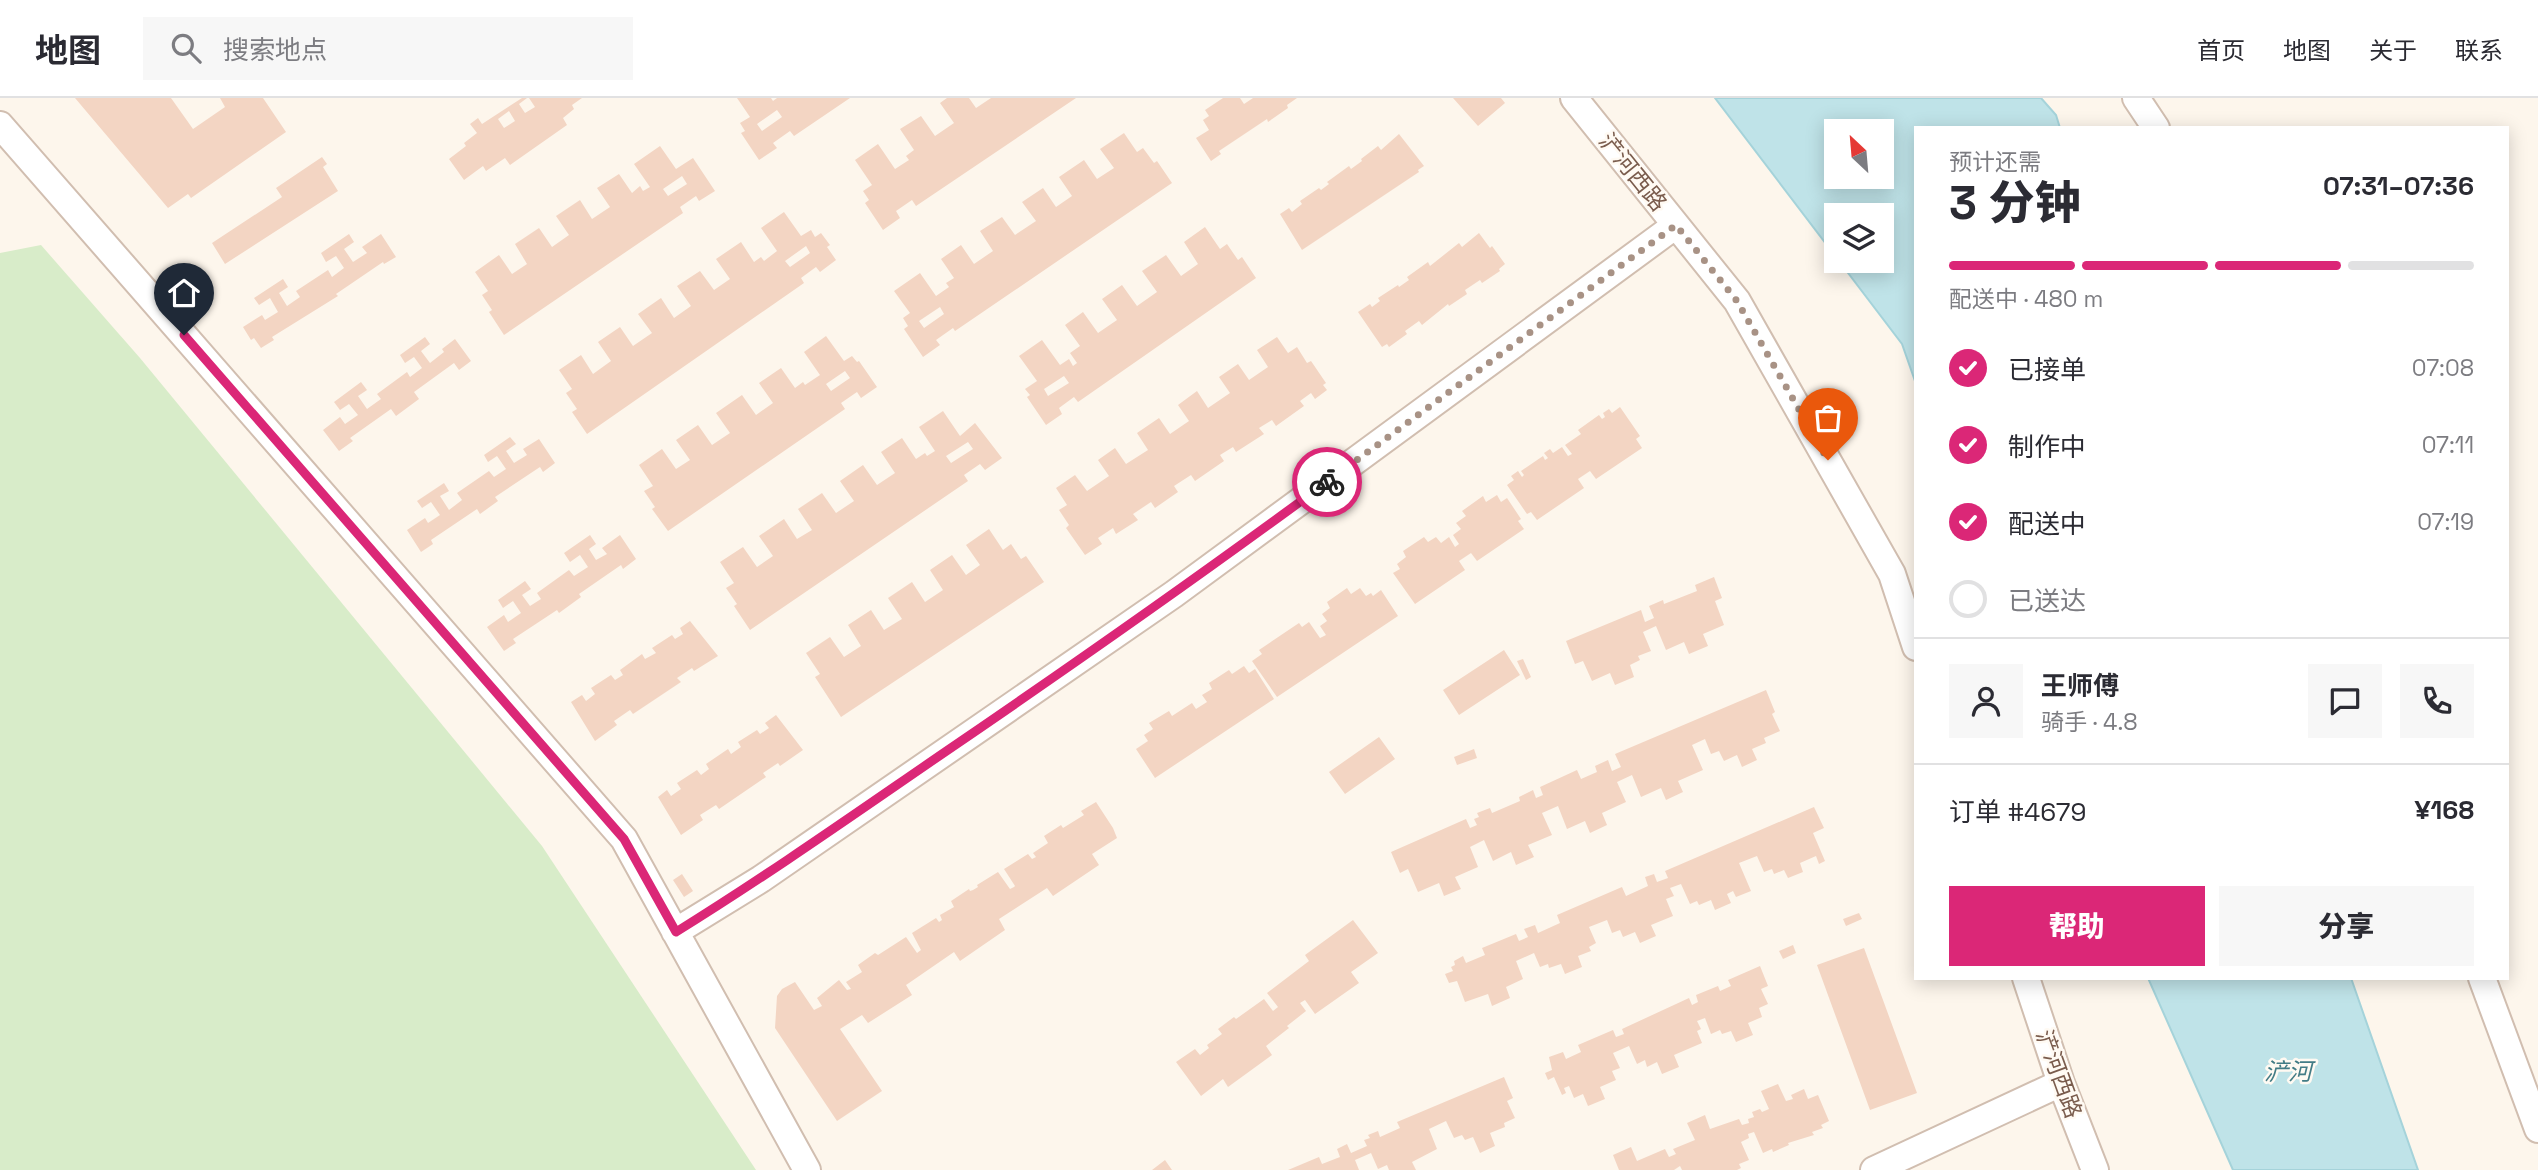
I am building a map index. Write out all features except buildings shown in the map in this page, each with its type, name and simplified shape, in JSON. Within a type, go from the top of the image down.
[{"type":"street","name":"浐河西路","points":[[1574,98],[1737,301],[1892,574],[1914,641]]},
{"type":"street","points":[[2136,98],[2155,126]]},
{"type":"street","points":[[0,125],[624,839],[807,1170]]},
{"type":"street","points":[[676,932],[761,879],[1174,594],[1676,225]]},
{"type":"street","name":"浐河西路","points":[[2027,980],[2061,1083],[2095,1170]]},
{"type":"street","points":[[2483,980],[2538,1129]]},
{"type":"street","points":[[1874,1170],[2061,1083]]},
{"type":"green space","points":[[41,245],[140,358],[542,846],[756,1170],[0,1170],[0,253]]},
{"type":"water","points":[[1715,98],[2041,98],[2056,115],[2059,126],[1914,126],[1914,378],[1902,344],[1848,273],[1894,273],[1894,203],[1824,203],[1824,241]]},
{"type":"water","name":"浐河","points":[[2149,980],[2352,980],[2418,1170],[2233,1170]]},
{"type":"way so far","points":[[1327,482],[1676,225],[1737,301],[1828,460]]},
{"type":"route","points":[[184,335],[624,839],[676,932],[761,879],[1014,705],[1174,594],[1327,482]]}]
